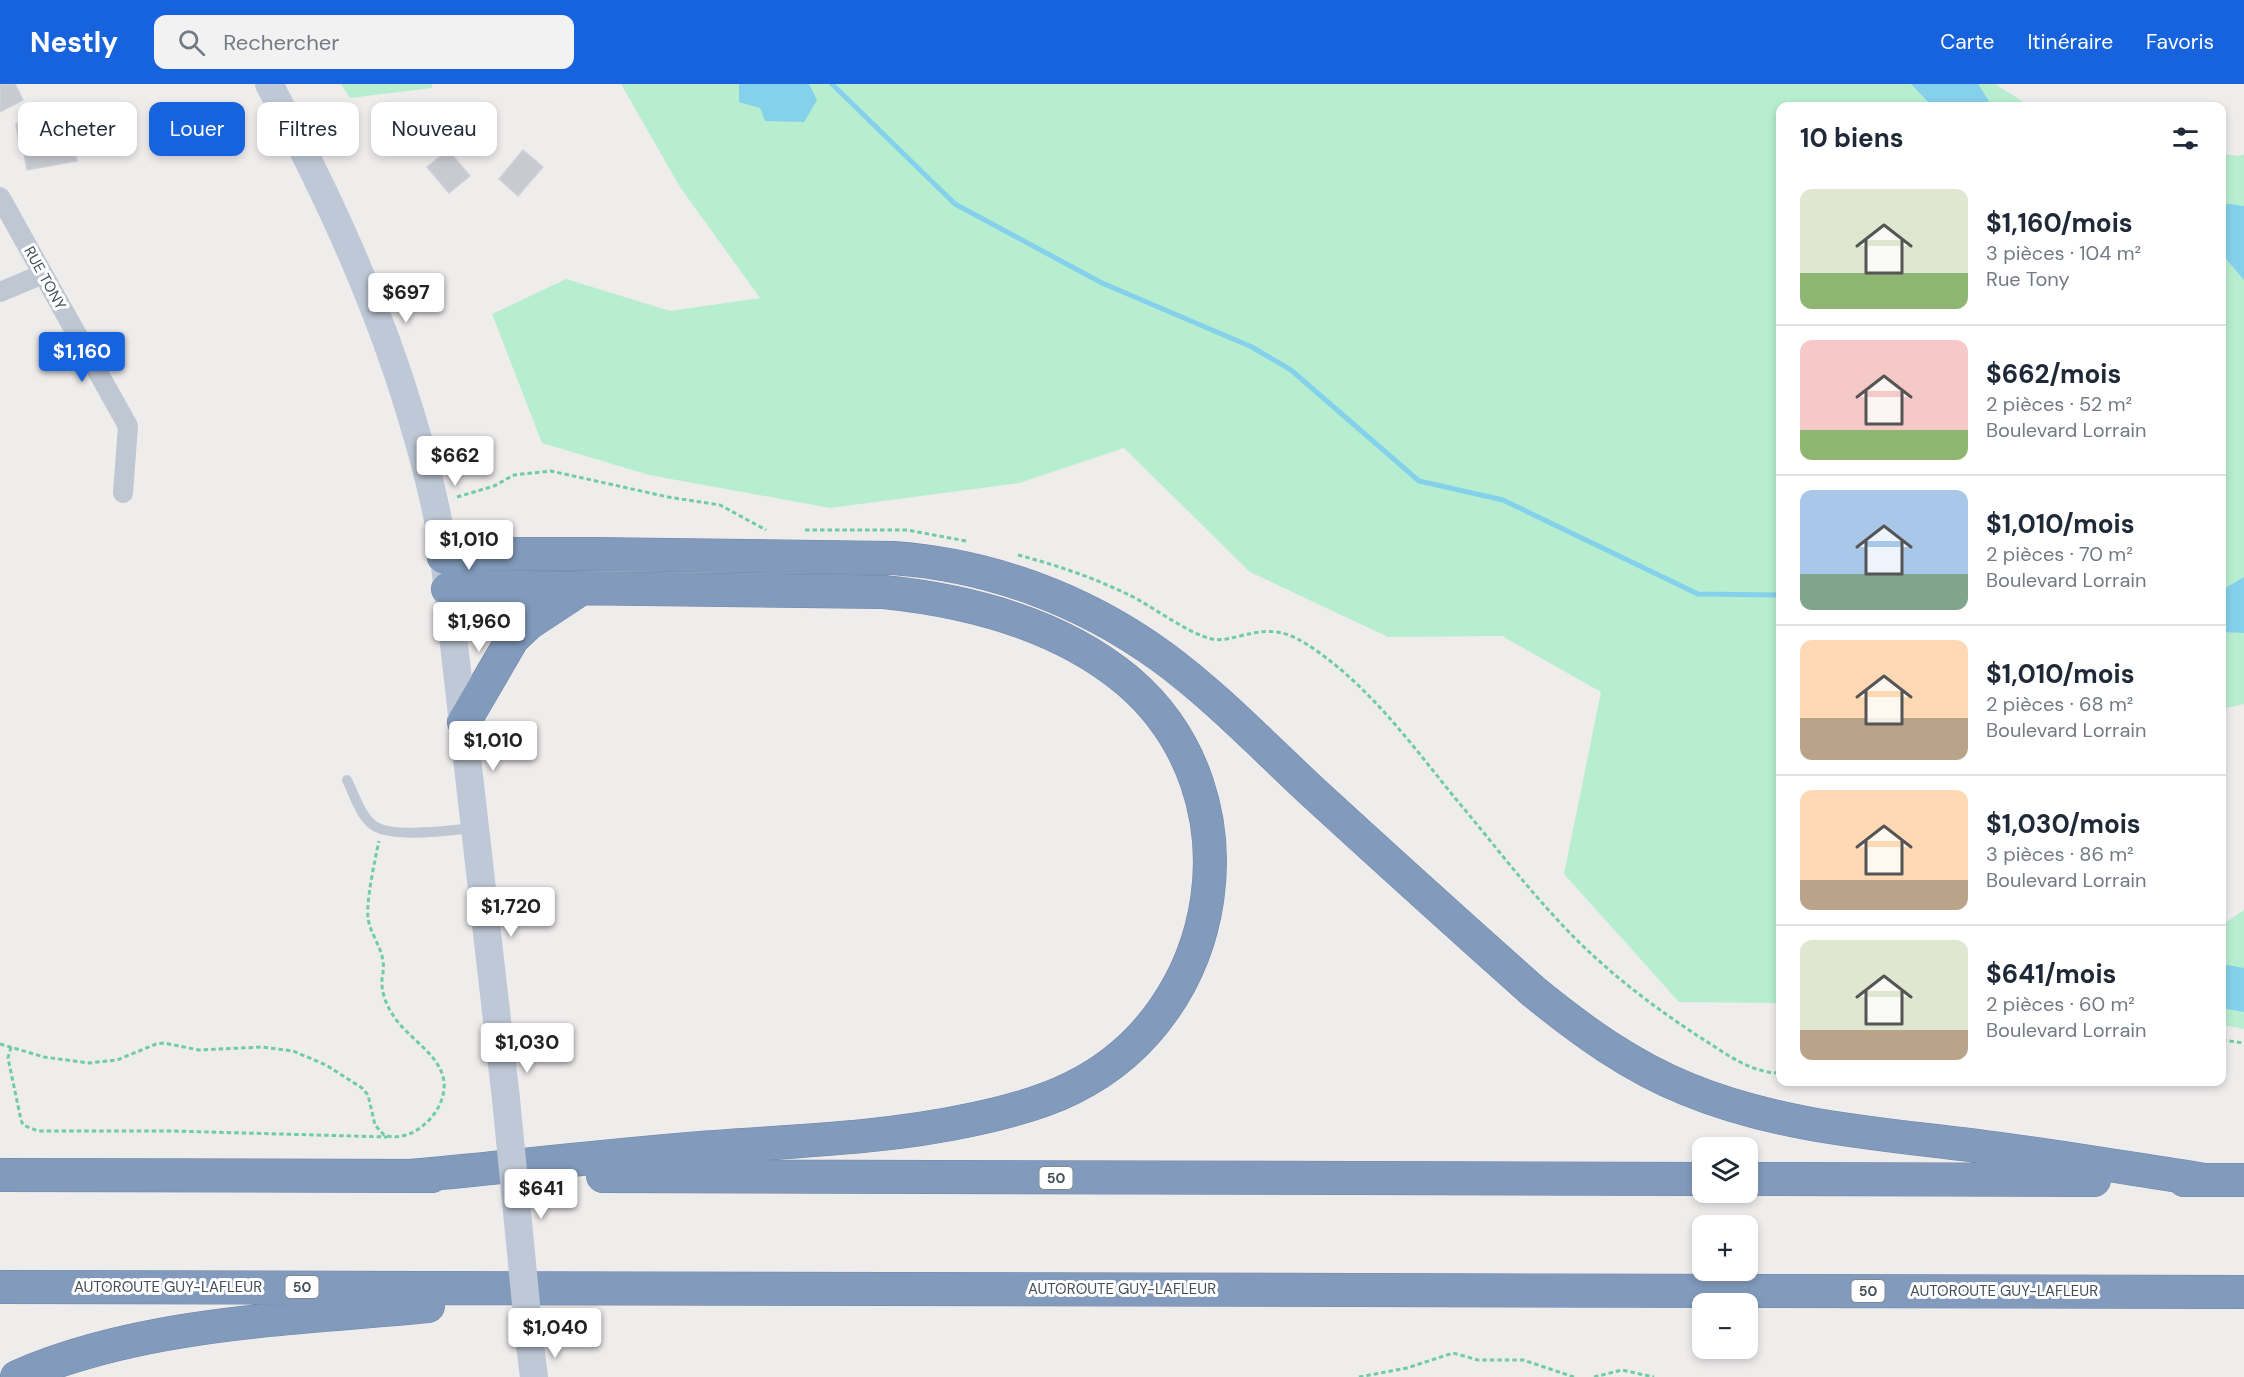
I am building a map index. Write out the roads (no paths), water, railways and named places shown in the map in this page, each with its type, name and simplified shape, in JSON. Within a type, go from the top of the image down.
[{"type":"highway","points":[[444,557],[487,554],[602,554],[893,558],[934,562],[976,570],[1039,589],[1101,618],[1162,657],[1218,705],[1534,992],[1580,1029],[1646,1071],[1718,1101],[1814,1125],[1986,1147],[2205,1180]]},
{"type":"highway","points":[[410,1176],[702,1148],[852,1138],[936,1127],[1019,1108],[1083,1082],[1126,1052],[1149,1029],[1185,976],[1198,942],[1208,902],[1210,859],[1205,816],[1194,777],[1172,733],[1153,706],[1129,682],[1085,651],[1052,634],[1010,617],[962,603],[922,596],[859,591],[579,590],[486,587],[448,589]]},
{"type":"highway","points":[[464,722],[513,638],[529,623],[579,590]]},
{"type":"highway","name":"50","points":[[0,1175],[1692,1179]]},
{"type":"highway","points":[[1758,1179],[2244,1180]]},
{"type":"highway","name":"AUTOROUTE GUY-LAFLEUR","points":[[0,1287],[2244,1292]]},
{"type":"highway","points":[[17,1377],[61,1360],[100,1349],[195,1330],[603,1288]]},
{"type":"main road","points":[[269,84],[334,210],[384,330],[436,505],[464,722],[534,1377]]},
{"type":"street","name":"RUE TONY","points":[[0,197],[128,426],[123,493]]},
{"type":"street","points":[[0,292],[43,274]]},
{"type":"lane","points":[[347,780],[367,819],[372,825],[381,829],[420,832],[475,828]]},
{"type":"water","points":[[739,84],[809,84],[817,100],[804,122],[765,121],[760,108],[739,102]]},
{"type":"water","points":[[1911,84],[1978,84],[1989,102],[1928,102]]},
{"type":"water","points":[[2226,204],[2244,206],[2244,280],[2226,259]]},
{"type":"water","points":[[2244,577],[2244,633],[2226,632],[2226,588]]},
{"type":"water","points":[[2226,965],[2244,968],[2244,1012],[2226,1009]]},
{"type":"waterway","points":[[832,84],[955,204],[1102,283],[1252,347],[1291,370],[1419,481],[1503,500],[1698,594],[1776,595]]}]
